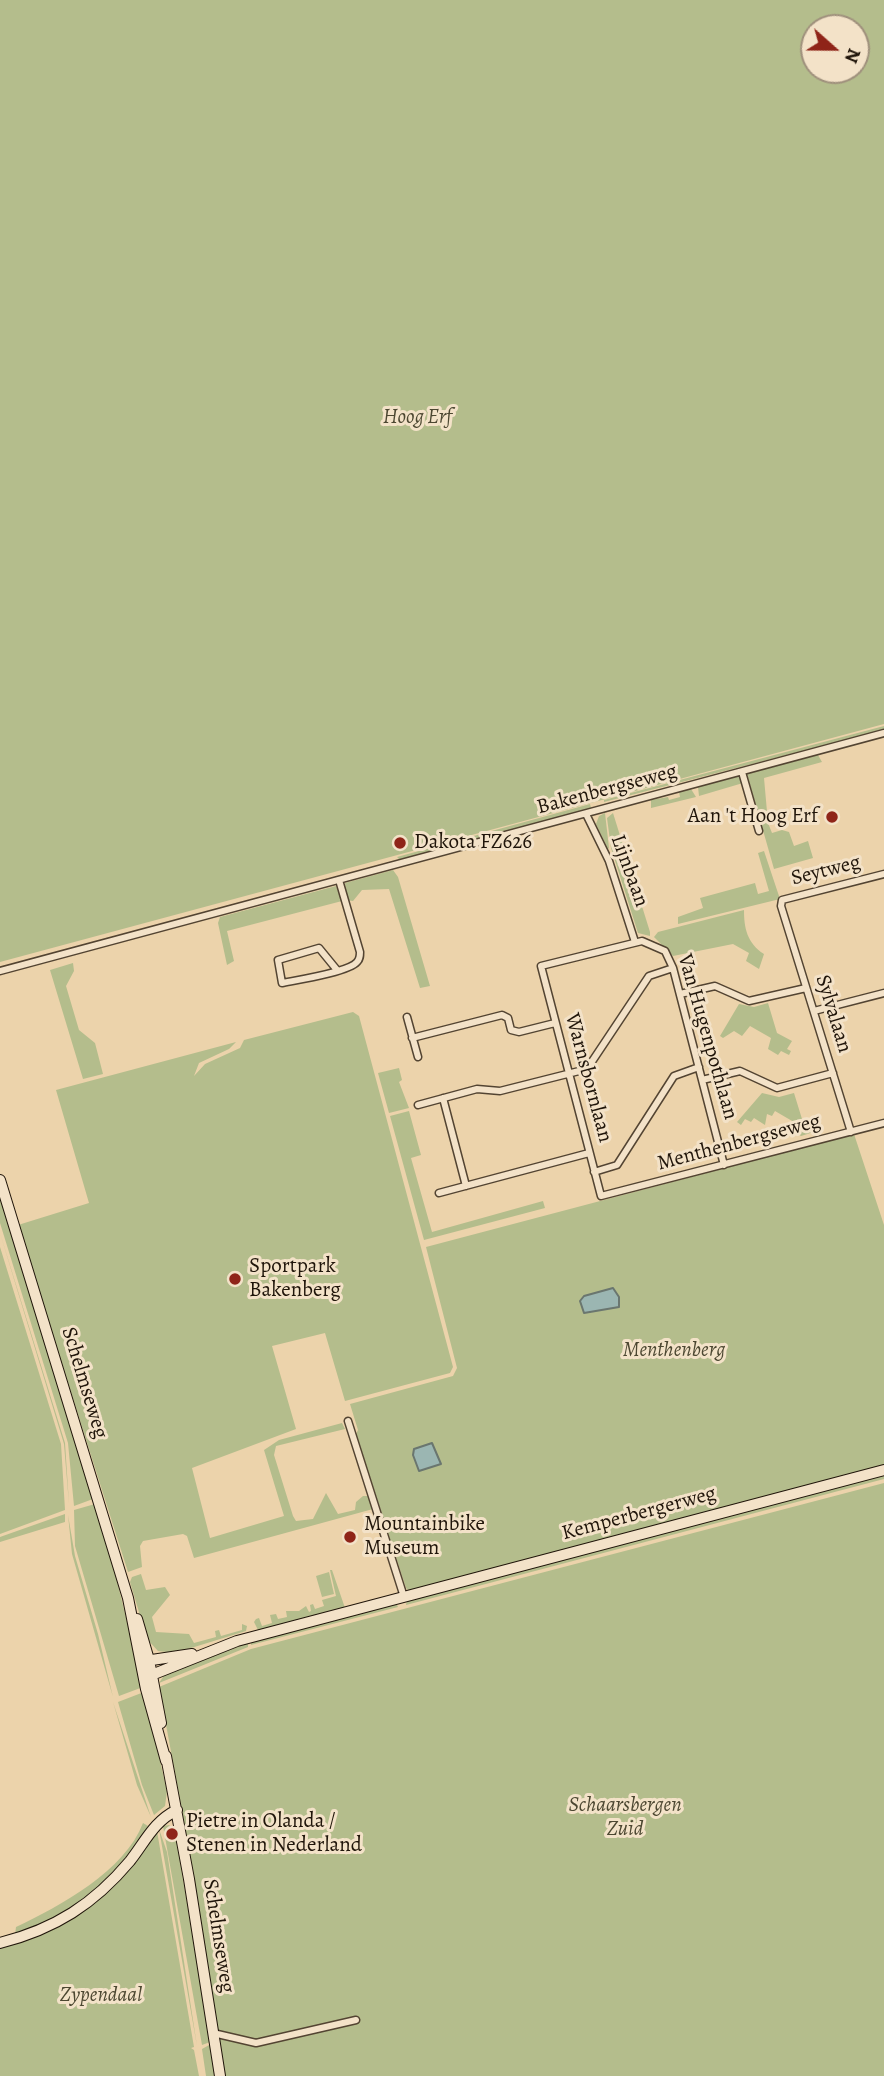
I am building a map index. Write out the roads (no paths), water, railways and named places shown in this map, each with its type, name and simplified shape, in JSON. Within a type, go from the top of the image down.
[{"type":"main road","name":"Schelmseweg","points":[[0,1180],[145,1661],[177,1810],[220,2076]]},
{"type":"main road","name":"Kemperbergerweg","points":[[145,1661],[206,1651],[884,1470]]},
{"type":"main road","name":"Kemperbergerweg","points":[[148,1677],[206,1651]]},
{"type":"main road","points":[[0,1943],[55,1924],[90,1903],[128,1863],[155,1825],[177,1810]]},
{"type":"street","name":"Bakenbergseweg","points":[[2,970],[884,733]]},
{"type":"street","points":[[742,772],[759,831]]},
{"type":"street","name":"Lijnbaan","points":[[586,814],[609,861],[635,942]]},
{"type":"street","name":"Seytweg","points":[[781,906],[782,900],[884,874]]},
{"type":"street","points":[[337,970],[319,948],[278,960],[282,983],[337,970],[355,964],[360,952],[339,880]]},
{"type":"street","name":"Sylvalaan","points":[[781,906],[851,1132]]},
{"type":"street","name":"Van Hugenpothlaan","points":[[635,942],[646,941],[668,954],[724,1165]]},
{"type":"street","name":"Warnsbornlaan","points":[[603,1197],[599,1194],[541,966],[635,942]]},
{"type":"street","points":[[418,1105],[477,1089],[500,1091],[591,1066],[649,976],[673,968]]},
{"type":"street","points":[[680,995],[715,986],[749,1002],[806,988]]},
{"type":"street","points":[[814,1011],[884,993]]},
{"type":"street","points":[[412,1038],[502,1014],[508,1018],[511,1030],[519,1032],[555,1023]]},
{"type":"street","points":[[407,1017],[418,1057]]},
{"type":"street","points":[[594,1172],[617,1165],[674,1076],[699,1067]]},
{"type":"street","points":[[702,1080],[740,1071],[776,1088],[833,1073]]},
{"type":"street","points":[[443,1098],[466,1186]]},
{"type":"street","name":"Menthenbergseweg","points":[[603,1197],[884,1123]]},
{"type":"street","points":[[439,1193],[589,1153]]},
{"type":"street","points":[[348,1421],[404,1597]]},
{"type":"street","points":[[214,2033],[256,2043],[356,2020]]},
{"type":"water","points":[[613,1288],[619,1297],[619,1307],[584,1313],[580,1301],[584,1296]]},
{"type":"water","points":[[432,1443],[441,1464],[419,1471],[413,1455],[414,1449]]},
{"type":"place","name":"Aan 't Hoog Erf","points":[[832,817]]},
{"type":"place","name":"Dakota FZ626","points":[[400,843]]},
{"type":"place","name":"Sportpark Bakenberg","points":[[235,1279]]},
{"type":"place","name":"Mountainbike Museum","points":[[350,1537]]},
{"type":"place","name":"Pietre in Olanda / Stenen in Nederland","points":[[172,1834]]},
{"type":"park label","name":"Hoog Erf","points":[[417,418]]},
{"type":"park label","name":"Menthenberg","points":[[674,1351]]},
{"type":"park label","name":"Schaarsbergen Zuid","points":[[625,1818]]},
{"type":"park label","name":"Zypendaal","points":[[101,1996]]}]
